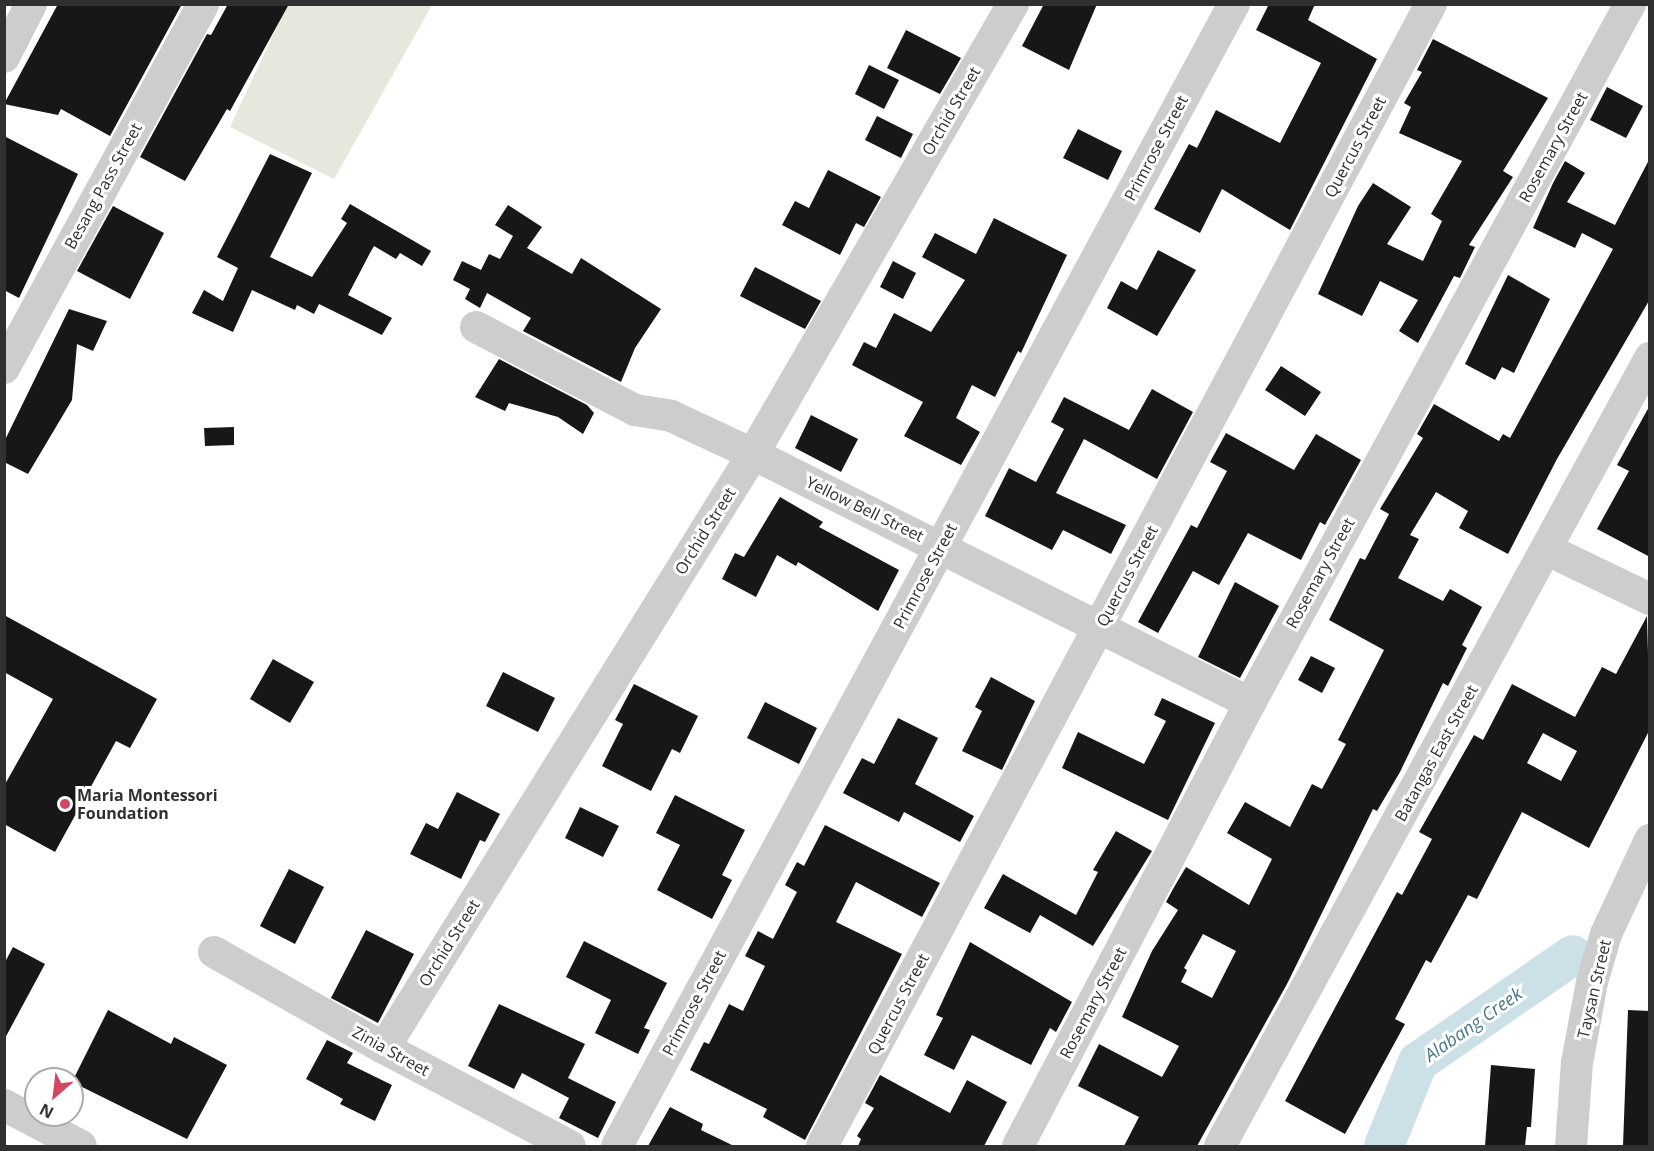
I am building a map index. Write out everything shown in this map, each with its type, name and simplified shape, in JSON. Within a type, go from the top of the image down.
[{"type":"street","points":[[4,57],[31,4]]},
{"type":"street","name":"Besang Pass Street","points":[[4,368],[16,321],[203,4]]},
{"type":"street","name":"Orchid Street","points":[[384,1048],[753,454],[1013,4]]},
{"type":"street","name":"Primrose Street","points":[[617,1146],[1234,4]]},
{"type":"street","name":"Quercus Street","points":[[822,1146],[1431,4]]},
{"type":"street","name":"Rosemary Street","points":[[1018,1146],[1250,703],[1630,4]]},
{"type":"street","name":"Yellow Bell Street","points":[[476,327],[636,410],[678,418],[753,454],[1250,703]]},
{"type":"street","name":"Batangas East Street","points":[[1220,1146],[1548,550],[1650,358]]},
{"type":"street","points":[[1548,550],[1650,599]]},
{"type":"street","name":"Taysan Street","points":[[1571,1146],[1577,1063],[1592,982],[1606,934],[1650,840]]},
{"type":"street","name":"Zinia Street","points":[[214,952],[384,1048],[570,1146]]},
{"type":"street","points":[[4,1105],[81,1146]]},
{"type":"shaded area","points":[[287,5],[432,5],[334,179],[230,127]]},
{"type":"building","points":[[58,4],[182,4],[110,136],[61,109],[58,115],[4,104]]},
{"type":"building","points":[[228,4],[289,4],[230,111],[227,109],[185,181],[140,157],[207,34],[211,35]]},
{"type":"building","points":[[1044,4],[1097,4],[1069,70],[1022,46]]},
{"type":"building","points":[[1269,4],[1315,4],[1308,20],[1377,59],[1290,230],[1222,189],[1200,233],[1154,209],[1189,144],[1197,148],[1216,110],[1280,143],[1321,63],[1256,30]]},
{"type":"building","points":[[906,30],[961,58],[940,94],[887,68]]},
{"type":"building","points":[[1433,39],[1548,98],[1503,171],[1513,177],[1469,245],[1475,247],[1460,278],[1454,276],[1418,343],[1399,331],[1418,300],[1380,281],[1362,316],[1318,294],[1358,206],[1373,183],[1411,207],[1387,244],[1423,261],[1442,221],[1431,214],[1462,161],[1399,133],[1411,107],[1404,103],[1422,72],[1417,70]]},
{"type":"building","points":[[869,65],[899,80],[884,109],[855,94]]},
{"type":"building","points":[[1607,87],[1643,106],[1626,138],[1590,120]]},
{"type":"building","points":[[877,116],[913,134],[901,158],[865,140]]},
{"type":"building","points":[[1078,129],[1122,151],[1108,180],[1063,158]]},
{"type":"building","points":[[4,136],[78,174],[19,298],[4,290]]},
{"type":"building","points":[[270,154],[312,173],[270,257],[312,277],[347,223],[341,219],[350,204],[431,251],[422,266],[400,253],[396,259],[374,246],[348,295],[392,318],[382,335],[319,304],[314,314],[297,305],[295,310],[252,290],[233,332],[192,313],[204,290],[223,301],[238,268],[217,257]]},
{"type":"building","points":[[1650,158],[1650,299],[1557,459],[1508,554],[1459,528],[1468,511],[1436,492],[1410,535],[1419,539],[1398,578],[1443,601],[1450,589],[1482,607],[1462,645],[1467,648],[1448,686],[1443,683],[1400,772],[1377,811],[1373,809],[1287,984],[1197,1146],[1124,1146],[1139,1117],[1078,1086],[1099,1044],[1162,1077],[1179,1046],[1122,1017],[1152,951],[1178,910],[1166,902],[1173,889],[1186,867],[1249,905],[1272,859],[1227,833],[1245,802],[1290,827],[1312,784],[1322,789],[1346,744],[1338,740],[1384,650],[1329,620],[1360,558],[1365,560],[1389,514],[1380,509],[1423,438],[1417,434],[1434,404],[1499,441],[1503,434],[1510,438],[1613,249],[1582,233],[1575,248],[1533,228],[1565,161],[1585,173],[1567,202],[1615,225]],"holes":[[[1203,934],[1236,951],[1212,998],[1181,982],[1187,970],[1184,968]]]},
{"type":"building","points":[[828,170],[881,197],[864,227],[856,223],[840,255],[782,225],[795,201],[809,208]]},
{"type":"building","points":[[508,205],[542,227],[527,248],[572,274],[581,258],[661,309],[635,348],[621,382],[523,331],[531,318],[487,293],[480,308],[465,299],[470,289],[453,280],[462,261],[481,270],[489,254],[500,259],[513,236],[495,225]]},
{"type":"building","points":[[113,206],[164,233],[130,299],[77,271]]},
{"type":"building","points":[[994,218],[1067,255],[1021,353],[1018,351],[995,397],[972,385],[956,418],[980,432],[961,465],[904,436],[923,402],[852,365],[864,342],[876,348],[894,313],[931,332],[965,280],[922,257],[935,233],[976,254]]},
{"type":"building","points":[[1158,250],[1196,270],[1157,336],[1107,308],[1121,281],[1137,290]]},
{"type":"building","points":[[893,261],[916,273],[903,299],[880,287]]},
{"type":"building","points":[[755,267],[821,301],[805,329],[740,296]]},
{"type":"building","points":[[1508,275],[1550,299],[1514,373],[1502,367],[1495,380],[1465,364]]},
{"type":"building","points":[[69,309],[107,321],[93,351],[77,344],[72,400],[28,474],[4,462],[4,442]]},
{"type":"building","points":[[499,359],[587,405],[594,413],[583,434],[558,417],[509,403],[505,411],[475,397]]},
{"type":"building","points":[[1281,366],[1321,392],[1305,416],[1265,390]]},
{"type":"building","points":[[1152,389],[1193,412],[1157,479],[1084,439],[1056,493],[1126,525],[1111,554],[1063,530],[1052,550],[985,516],[1009,468],[1036,482],[1064,429],[1051,422],[1064,397],[1129,430]]},
{"type":"building","points":[[1650,405],[1650,557],[1597,529],[1629,471],[1617,465]]},
{"type":"building","points":[[811,415],[858,439],[841,472],[795,448]]},
{"type":"building","points":[[234,427],[234,445],[205,446],[204,428]]},
{"type":"building","points":[[1226,433],[1294,470],[1316,434],[1361,460],[1325,525],[1320,522],[1301,560],[1248,533],[1219,585],[1193,571],[1158,633],[1138,622],[1191,525],[1197,528],[1227,471],[1210,462]]},
{"type":"building","points":[[780,497],[823,522],[819,527],[899,570],[878,611],[798,562],[796,566],[777,555],[756,597],[722,579],[735,553],[744,557]]},
{"type":"building","points":[[1235,582],[1279,606],[1240,678],[1198,657]]},
{"type":"building","points":[[4,615],[157,699],[130,748],[116,741],[55,852],[4,824],[4,786],[53,699],[4,672]]},
{"type":"building","points":[[1647,616],[1650,729],[1589,848],[1522,812],[1477,899],[1468,895],[1431,963],[1426,960],[1395,1019],[1405,1024],[1345,1134],[1285,1101],[1397,892],[1402,895],[1432,839],[1419,832],[1474,735],[1483,740],[1512,684],[1575,717],[1602,667],[1616,674]],"holes":[[[1543,733],[1577,751],[1561,781],[1527,763]]]},
{"type":"building","points":[[1311,656],[1335,668],[1322,693],[1298,680]]},
{"type":"building","points":[[273,659],[314,682],[290,723],[250,699]]},
{"type":"building","points":[[503,672],[555,698],[538,732],[486,706]]},
{"type":"building","points":[[991,677],[1035,701],[1002,770],[962,751],[982,711],[975,707]]},
{"type":"building","points":[[634,684],[698,716],[680,753],[672,749],[651,791],[602,766],[623,724],[615,720]]},
{"type":"building","points":[[1162,698],[1215,723],[1168,820],[1062,768],[1078,732],[1144,764],[1166,721],[1154,715]]},
{"type":"building","points":[[765,702],[817,728],[799,764],[747,738]]},
{"type":"building","points":[[898,718],[938,738],[915,784],[974,816],[960,842],[904,812],[899,822],[843,793],[862,758],[874,764]]},
{"type":"building","points":[[457,792],[500,814],[485,842],[480,840],[461,879],[410,854],[426,823],[438,829]]},
{"type":"building","points":[[675,795],[745,830],[722,875],[732,880],[712,919],[657,890],[680,845],[656,833]]},
{"type":"building","points":[[580,807],[619,826],[603,857],[565,838]]},
{"type":"building","points":[[825,825],[940,883],[922,917],[856,882],[836,922],[902,954],[805,1140],[763,1117],[767,1109],[690,1070],[704,1042],[709,1044],[729,1004],[743,1011],[765,966],[745,956],[758,931],[773,939],[797,892],[785,885],[797,862],[804,866]]},
{"type":"building","points":[[1116,831],[1152,851],[1093,946],[1040,915],[1030,933],[984,908],[1003,874],[1076,915],[1098,872],[1093,870]]},
{"type":"building","points":[[289,869],[324,887],[295,944],[260,926]]},
{"type":"building","points":[[366,930],[414,954],[378,1023],[331,998]]},
{"type":"building","points":[[584,941],[667,983],[644,1028],[650,1030],[638,1054],[595,1033],[611,1000],[566,977]]},
{"type":"building","points":[[970,942],[1072,1002],[1056,1032],[1050,1028],[1031,1065],[972,1035],[954,1070],[924,1055],[943,1018],[936,1015]]},
{"type":"building","points":[[13,947],[45,964],[4,1040],[4,964]]},
{"type":"building","points":[[499,1004],[585,1044],[568,1078],[616,1102],[598,1138],[559,1118],[569,1098],[522,1073],[514,1089],[468,1066]]},
{"type":"building","points":[[108,1010],[171,1044],[174,1037],[227,1065],[187,1139],[84,1088],[84,1067],[80,1067]]},
{"type":"building","points":[[1628,1010],[1650,1011],[1650,1146],[1623,1146]]},
{"type":"building","points":[[327,1040],[353,1053],[347,1063],[392,1085],[375,1121],[340,1104],[343,1099],[306,1079]]},
{"type":"building","points":[[1491,1065],[1535,1069],[1531,1127],[1527,1127],[1525,1146],[1485,1146]]},
{"type":"building","points":[[880,1075],[950,1113],[967,1080],[1007,1102],[984,1146],[858,1146],[861,1139],[857,1136],[874,1108],[865,1103]]},
{"type":"building","points":[[670,1107],[703,1124],[701,1130],[734,1146],[648,1146]]},
{"type":"waterway","name":"Alabang Creek","points":[[1384,1146],[1418,1062],[1573,955]]},
{"type":"place","name":"Maria Montessori Foundation","points":[[65,804]]}]
